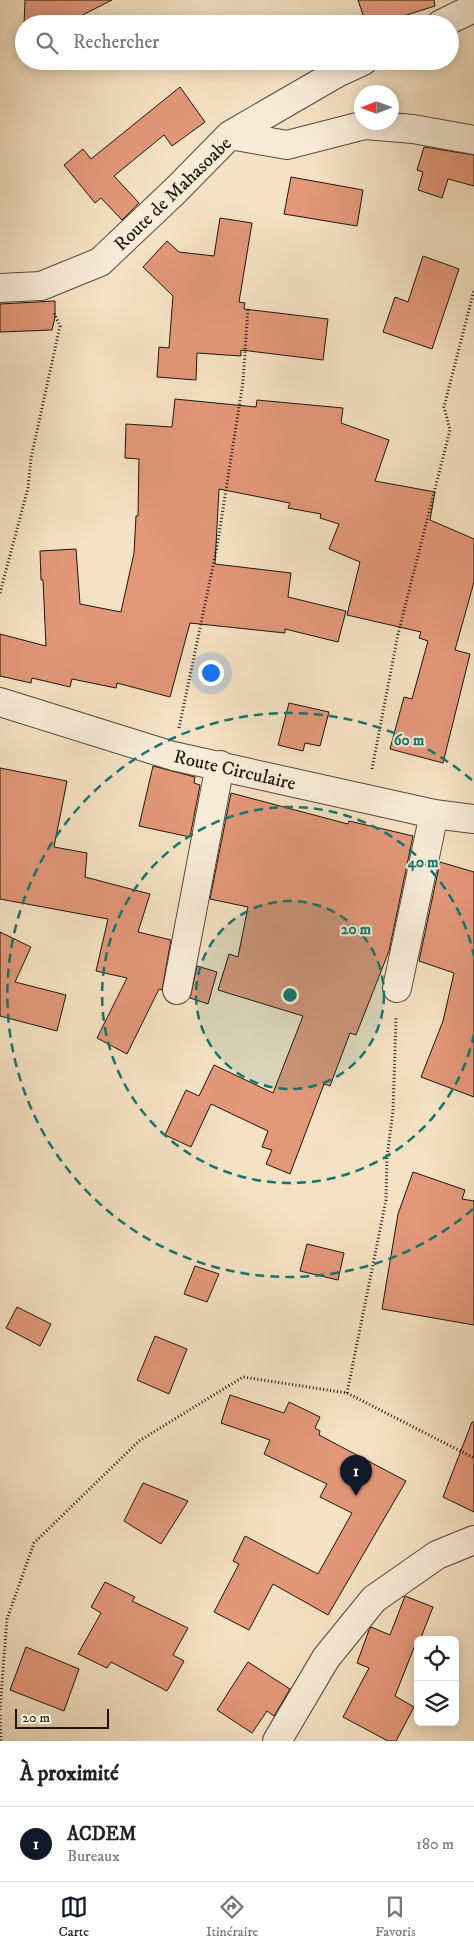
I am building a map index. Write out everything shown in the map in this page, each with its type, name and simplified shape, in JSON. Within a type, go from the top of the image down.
[{"type":"street","points":[[459,15],[474,8]]},
{"type":"street","name":"Route de Mahasoabe","points":[[0,288],[40,286],[100,262],[176,190],[230,135],[343,70]]},
{"type":"street","points":[[230,135],[287,145],[365,125],[413,129],[474,140]]},
{"type":"street","name":"Route Circulaire","points":[[0,702],[173,756],[434,814],[474,819]]},
{"type":"street","points":[[177,990],[220,765]]},
{"type":"street","points":[[397,988],[434,814]]},
{"type":"street","points":[[277,1741],[326,1658],[374,1599],[437,1555],[474,1540]]},
{"type":"path","points":[[0,593],[28,488],[31,458],[60,326],[40,286]]},
{"type":"path","points":[[367,799],[398,634],[450,430],[444,408],[474,290]]},
{"type":"path","points":[[173,756],[217,547],[243,382],[248,307]]},
{"type":"path","points":[[347,1393],[386,1200],[393,1111],[397,988]]},
{"type":"path","points":[[0,1710],[7,1619],[34,1543],[139,1441],[243,1377],[347,1393],[474,1458]]},
{"type":"path","points":[[0,1715],[1,1741]]},
{"type":"building","points":[[25,0],[112,0],[83,15],[24,15]]},
{"type":"building","points":[[358,0],[434,0],[435,6],[406,15],[363,15]]},
{"type":"building","points":[[180,87],[205,122],[172,146],[164,135],[114,176],[139,203],[122,220],[101,198],[95,203],[64,165],[83,149],[91,159]]},
{"type":"building","points":[[424,147],[474,155],[474,186],[448,179],[442,198],[418,190],[423,172],[417,170]]},
{"type":"building","points":[[291,177],[363,190],[357,226],[284,214]]},
{"type":"building","points":[[220,218],[252,223],[239,302],[245,303],[244,309],[328,319],[323,360],[241,350],[241,356],[197,353],[196,380],[157,377],[159,347],[169,348],[173,296],[143,267],[167,241],[179,252],[214,256]]},
{"type":"building","points":[[423,256],[459,269],[432,349],[383,332],[395,297],[408,302]]},
{"type":"building","points":[[55,301],[55,317],[52,330],[0,332],[0,304]]},
{"type":"building","points":[[175,399],[256,407],[257,400],[343,408],[341,423],[389,440],[375,481],[435,492],[430,520],[474,539],[474,582],[455,650],[470,654],[443,763],[390,749],[404,697],[412,699],[428,641],[419,638],[421,632],[347,615],[360,562],[329,549],[339,524],[320,518],[321,514],[288,508],[290,503],[219,489],[215,564],[291,573],[288,597],[346,611],[338,642],[285,629],[285,633],[190,623],[170,697],[117,683],[116,688],[72,679],[70,687],[32,678],[31,683],[0,676],[0,634],[46,646],[40,551],[76,549],[80,604],[121,612],[134,553],[136,516],[138,516],[139,459],[125,458],[126,424],[172,427]]},
{"type":"building","points":[[289,703],[329,712],[320,746],[305,743],[303,751],[278,745]]},
{"type":"building","points":[[153,766],[195,777],[194,783],[200,785],[190,837],[139,826]]},
{"type":"building","points":[[0,768],[67,781],[54,847],[87,853],[85,877],[150,894],[138,932],[171,940],[162,990],[159,989],[127,1054],[97,1038],[127,978],[96,971],[108,919],[0,899]]},
{"type":"building","points":[[231,793],[348,824],[349,821],[413,836],[389,951],[356,1035],[350,1033],[330,1086],[324,1084],[290,1174],[266,1164],[272,1150],[262,1147],[268,1131],[211,1104],[191,1147],[165,1135],[186,1090],[199,1096],[214,1065],[273,1093],[303,1016],[218,990],[229,954],[238,957],[248,907],[210,899]]},
{"type":"building","points":[[440,862],[474,872],[474,1097],[421,1077],[443,1021],[454,973],[419,961]]},
{"type":"building","points":[[0,932],[31,947],[15,982],[66,995],[57,1031],[0,1016]]},
{"type":"building","points":[[197,966],[217,972],[208,1004],[190,998]]},
{"type":"building","points":[[413,1172],[465,1190],[462,1199],[474,1201],[474,1325],[382,1309],[398,1214]]},
{"type":"building","points":[[307,1244],[344,1253],[338,1280],[300,1271]]},
{"type":"building","points":[[195,1266],[219,1274],[207,1302],[184,1294]]},
{"type":"building","points":[[17,1307],[51,1324],[40,1346],[6,1328]]},
{"type":"building","points":[[155,1336],[187,1349],[169,1394],[137,1380]]},
{"type":"building","points":[[230,1395],[284,1413],[289,1402],[320,1417],[315,1428],[320,1431],[319,1435],[406,1481],[328,1615],[273,1584],[249,1630],[214,1612],[239,1564],[233,1561],[245,1536],[318,1574],[352,1513],[320,1497],[327,1484],[264,1454],[270,1440],[221,1423]]},
{"type":"building","points":[[472,1422],[474,1422],[474,1512],[443,1497]]},
{"type":"building","points":[[143,1483],[188,1501],[161,1544],[124,1521]]},
{"type":"building","points":[[105,1582],[135,1597],[132,1601],[188,1628],[173,1655],[184,1661],[167,1691],[111,1662],[107,1668],[78,1654],[101,1613],[91,1607]]},
{"type":"building","points":[[405,1596],[433,1607],[422,1636],[414,1636],[414,1648],[395,1696],[414,1707],[396,1741],[388,1741],[343,1717],[369,1668],[357,1663],[369,1630],[371,1627],[390,1635]]},
{"type":"building","points":[[26,1647],[79,1669],[64,1711],[10,1690]]},
{"type":"building","points":[[248,1662],[290,1689],[274,1716],[267,1711],[252,1733],[217,1710]]},
{"type":"place","name":"ACDEM","points":[[356,1496]]}]
